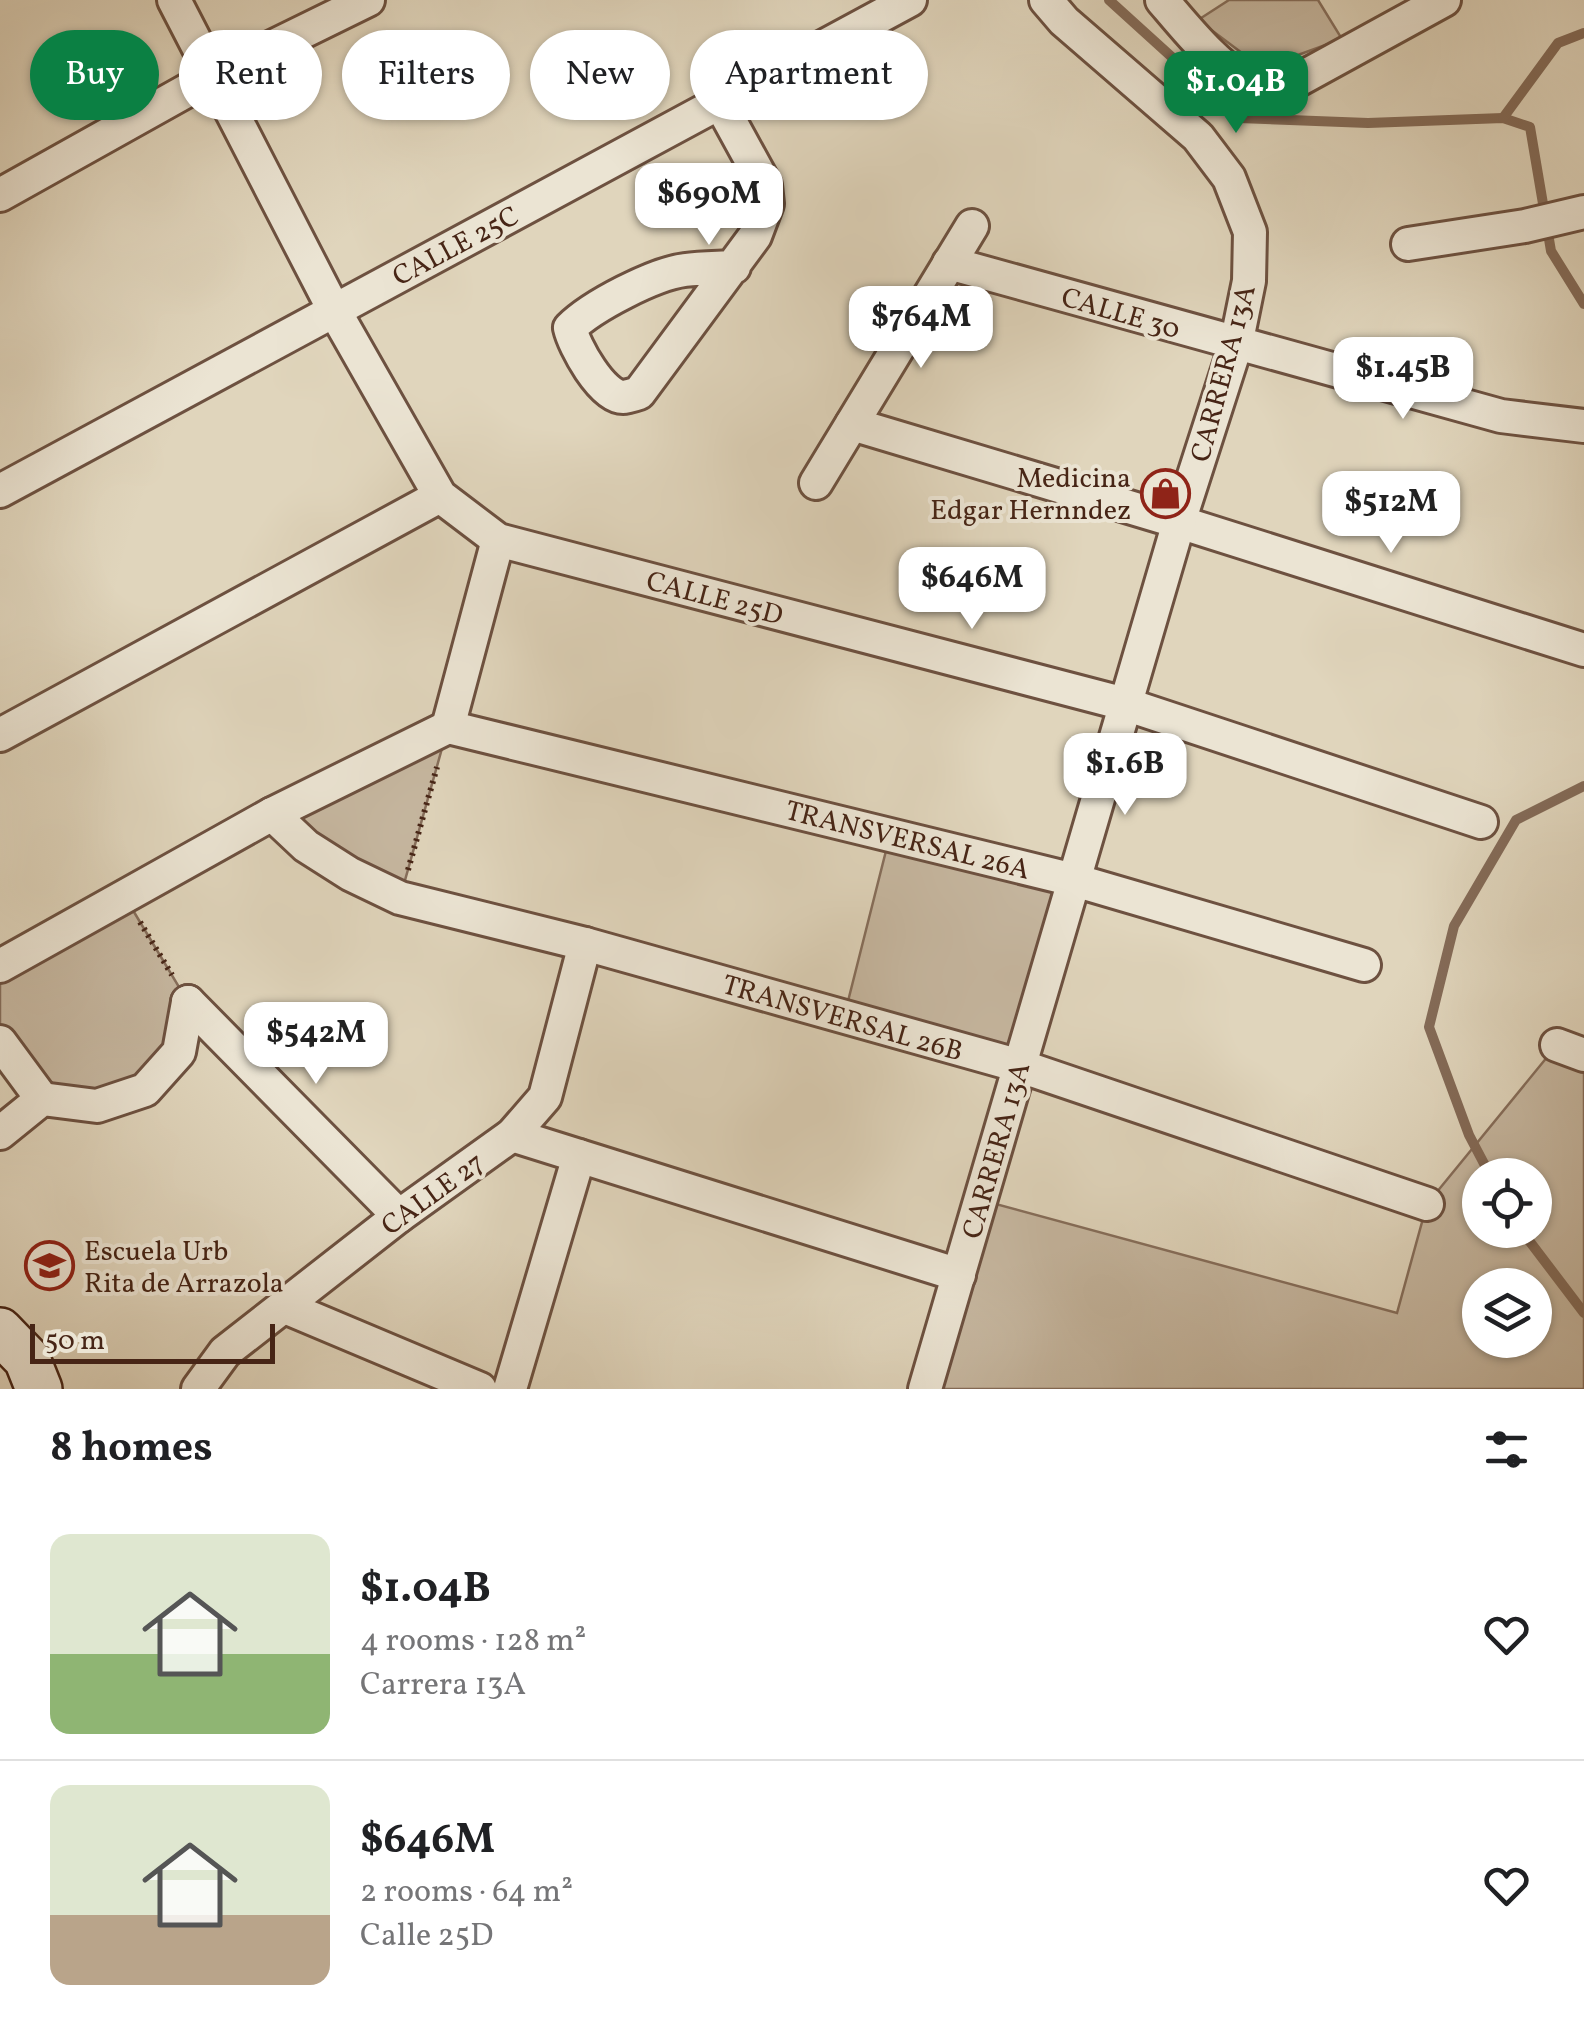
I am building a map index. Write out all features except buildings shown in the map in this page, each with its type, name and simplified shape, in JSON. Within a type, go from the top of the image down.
[{"type":"street","points":[[174,0],[189,30]]},
{"type":"street","points":[[307,30],[368,0]]},
{"type":"street","name":"CALLE 25C","points":[[855,30],[910,0]]},
{"type":"street","name":"CARRERA 13A","points":[[925,1389],[1179,522],[1236,344],[1249,282],[1250,232],[1229,178],[1198,137],[1064,21],[1046,0]]},
{"type":"street","points":[[1162,0],[1203,48],[1254,86],[1270,90],[1289,86],[1444,0]]},
{"type":"street","points":[[0,195],[179,95]]},
{"type":"street","name":"CALLE 25C","points":[[0,491],[690,119]]},
{"type":"street","points":[[0,735],[440,496],[334,310],[236,120]]},
{"type":"street","points":[[729,120],[765,186],[767,204],[755,236],[734,267],[639,393],[624,398],[610,394],[574,346],[570,328],[580,318],[656,278],[682,270],[734,267]]},
{"type":"street","points":[[1408,244],[1577,215]]},
{"type":"street","points":[[816,483],[972,226]]},
{"type":"street","name":"CALLE 30","points":[[949,263],[1501,416],[1584,426]]},
{"type":"street","points":[[852,424],[1584,650]]},
{"type":"street","name":"CALLE 25D","points":[[440,496],[498,540],[1125,704],[1481,822]]},
{"type":"street","points":[[0,966],[272,814],[448,727],[498,540]]},
{"type":"street","name":"TRANSVERSAL 26A","points":[[448,727],[1074,880],[1364,965]]},
{"type":"street","name":"TRANSVERSAL 26B","points":[[272,814],[306,846],[350,874],[400,898],[585,944],[1020,1066],[1427,1204]]},
{"type":"street","name":"CALLE 27","points":[[198,1389],[225,1352],[398,1216],[512,1135],[545,1097],[585,944]]},
{"type":"street","points":[[0,1133],[42,1100],[97,1106],[145,1090],[179,1052],[188,1002]]},
{"type":"street","points":[[188,1002],[398,1216]]},
{"type":"street","points":[[0,1042],[42,1100]]},
{"type":"street","points":[[512,1135],[959,1275]]},
{"type":"street","points":[[510,1389],[579,1156]]},
{"type":"street","points":[[285,1307],[480,1389]]},
{"type":"street","points":[[0,1331],[27,1359],[39,1389]]},
{"type":"path","points":[[400,898],[448,727]]},
{"type":"path","points":[[126,898],[188,1002]]},
{"type":"shaded area","points":[[1229,0],[1318,0],[1342,39],[1262,68],[1198,20]]},
{"type":"shaded area","points":[[448,727],[400,898],[272,814]]},
{"type":"shaded area","points":[[890,835],[1074,880],[1020,1066],[844,1017]]},
{"type":"shaded area","points":[[125,897],[188,1002],[145,1090],[42,1099],[0,1042],[0,966]]},
{"type":"shaded area","points":[[1557,1045],[1584,1054],[1584,1389],[920,1389],[981,1200],[1397,1313],[1427,1204],[1462,1161],[1462,1248],[1552,1248],[1552,1158],[1465,1158]]},
{"type":"waterway","points":[[1109,0],[1239,118],[1368,123],[1503,118],[1530,127],[1551,251],[1584,304]]},
{"type":"waterway","points":[[1503,118],[1558,43],[1584,33]]},
{"type":"waterway","points":[[1481,1158],[1429,1027],[1454,926],[1516,820],[1584,786]]},
{"type":"waterway","points":[[1535,1248],[1584,1313]]},
{"type":"place","name":"Medicina Edgar Hernndez","points":[[1166,493]]},
{"type":"place","name":"Escuela Urb Rita de Arrazola","points":[[49,1266]]}]
